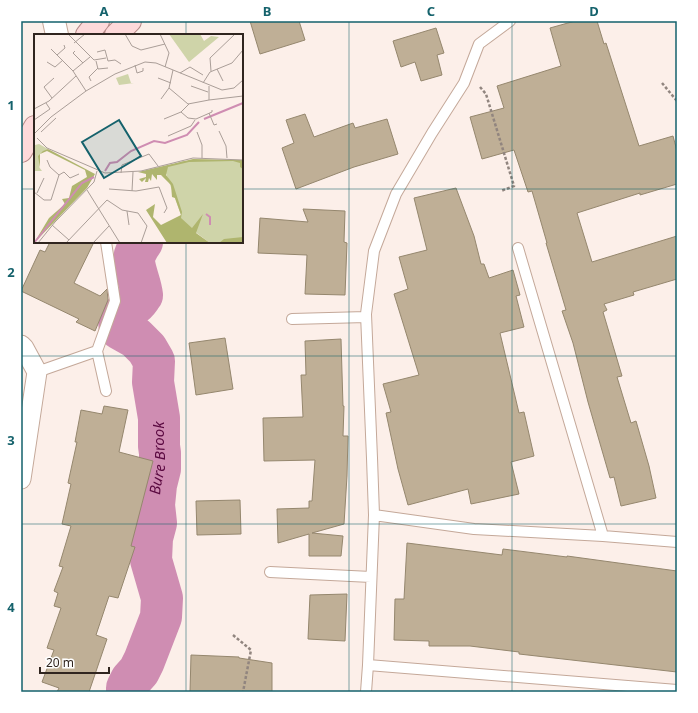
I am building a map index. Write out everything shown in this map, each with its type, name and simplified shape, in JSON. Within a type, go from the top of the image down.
[{"type":"main road","points":[[88,34],[98,21]]},
{"type":"main road","points":[[117,34],[130,21]]},
{"type":"main road","points":[[21,151],[34,129]]},
{"type":"street","points":[[54,21],[57,34]]},
{"type":"street","points":[[21,345],[37,372],[21,479]]},
{"type":"lane","points":[[366,692],[374,515],[366,317],[374,251],[396,194],[464,83],[479,44],[510,21]]},
{"type":"lane","points":[[106,243],[116,301],[97,351],[106,391]]},
{"type":"lane","points":[[518,248],[603,536]]},
{"type":"lane","points":[[292,319],[366,317]]},
{"type":"lane","points":[[37,372],[97,351]]},
{"type":"lane","points":[[374,515],[474,529],[603,536],[677,542]]},
{"type":"lane","points":[[270,572],[371,577]]},
{"type":"lane","points":[[368,666],[654,690],[677,690]]},
{"type":"path","points":[[464,83],[476,81],[486,94],[514,186],[502,191]]},
{"type":"path","points":[[662,83],[677,101]]},
{"type":"path","points":[[233,635],[251,650],[243,692]]},
{"type":"building","points":[[250,21],[299,21],[305,40],[260,54]]},
{"type":"building","points":[[575,21],[597,21],[604,44],[606,43],[639,146],[673,136],[677,151],[677,184],[640,195],[640,193],[577,213],[592,262],[677,236],[677,279],[633,292],[634,295],[604,304],[607,310],[603,312],[622,376],[617,377],[631,423],[636,421],[649,466],[656,498],[621,506],[614,477],[610,478],[573,343],[562,311],[566,310],[532,191],[528,192],[514,150],[482,159],[470,117],[504,108],[497,86],[561,66],[550,28]]},
{"type":"building","points":[[436,28],[444,53],[437,55],[442,75],[421,81],[415,62],[401,67],[393,41]]},
{"type":"building","points":[[305,114],[314,137],[353,123],[355,128],[387,119],[398,154],[354,167],[296,189],[282,148],[294,143],[286,120]]},
{"type":"building","points":[[456,188],[474,236],[481,264],[484,264],[489,278],[513,270],[520,295],[516,296],[524,327],[500,333],[519,413],[524,412],[534,456],[511,462],[519,494],[471,504],[468,489],[408,505],[398,469],[386,413],[391,412],[383,384],[419,375],[394,294],[408,289],[399,257],[427,250],[414,198]]},
{"type":"building","points":[[303,209],[345,211],[344,242],[347,243],[345,295],[305,294],[307,255],[258,253],[260,218],[308,222]]},
{"type":"building","points":[[50,243],[94,243],[74,283],[100,296],[107,289],[108,300],[95,331],[76,322],[79,319],[21,291],[40,250],[45,252]]},
{"type":"building","points":[[225,338],[233,389],[196,395],[189,343]]},
{"type":"building","points":[[341,339],[344,406],[343,436],[348,436],[344,524],[312,533],[343,536],[341,556],[309,556],[309,534],[278,543],[277,509],[309,508],[309,501],[312,501],[315,460],[264,461],[263,418],[303,417],[301,375],[306,375],[305,341]]},
{"type":"building","points":[[104,406],[128,410],[119,452],[153,461],[131,546],[135,547],[118,598],[109,596],[96,635],[107,639],[89,692],[57,692],[59,688],[42,682],[54,650],[47,648],[61,608],[54,606],[58,593],[54,591],[63,567],[59,566],[71,526],[62,524],[71,484],[68,483],[77,442],[75,442],[81,410],[102,414]]},
{"type":"building","points":[[240,500],[241,534],[197,535],[196,501]]},
{"type":"building","points":[[407,543],[502,555],[503,549],[677,571],[677,672],[519,654],[519,652],[470,646],[429,646],[429,641],[394,640],[395,599],[404,599]]},
{"type":"building","points":[[347,594],[345,641],[308,639],[310,595]]},
{"type":"building","points":[[191,655],[239,657],[272,663],[272,692],[190,692]]},
{"type":"waterway","name":"Bure Brook","points":[[127,692],[127,688],[131,680],[139,671],[144,661],[161,617],[162,598],[151,560],[152,538],[156,523],[154,505],[156,485],[160,469],[159,418],[153,382],[154,361],[147,349],[136,338],[120,329],[119,325],[122,315],[137,302],[142,295],[134,260],[141,243]]}]
